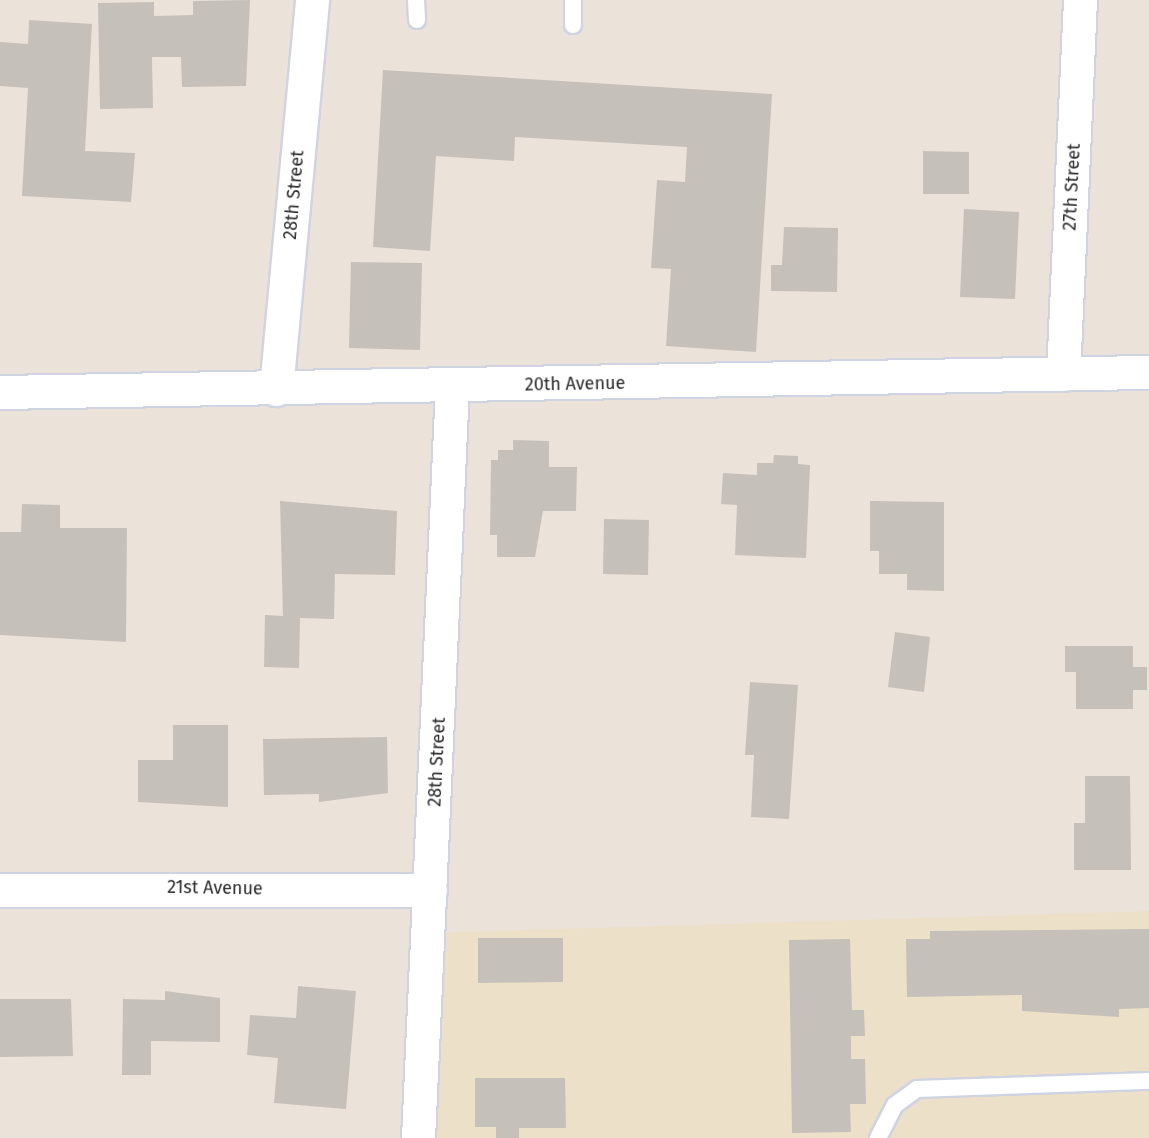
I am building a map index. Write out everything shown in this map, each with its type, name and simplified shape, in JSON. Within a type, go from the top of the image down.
[{"type":"street","name":"28th Street","points":[[276,389],[313,0]]},
{"type":"street","name":"27th Street","points":[[1063,374],[1080,0]]},
{"type":"street","name":"20th Avenue","points":[[0,392],[452,387],[1149,372]]},
{"type":"street","name":"28th Street","points":[[418,1138],[452,387]]},
{"type":"street","name":"21st Avenue","points":[[0,890],[430,890]]},
{"type":"lane","points":[[416,0],[417,20]]},
{"type":"lane","points":[[573,0],[573,25]]},
{"type":"lane","points":[[878,1138],[895,1105],[916,1089],[1149,1081]]},
{"type":"shaded area","points":[[1149,911],[1149,1138],[419,1138],[428,933]]},
{"type":"building","points":[[250,0],[246,86],[182,87],[181,57],[152,57],[153,108],[100,109],[98,3],[154,2],[154,16],[193,15],[193,1]]},
{"type":"building","points":[[29,20],[92,24],[85,151],[135,153],[131,202],[22,196],[28,88],[0,86],[0,42],[28,44]]},
{"type":"building","points":[[383,70],[772,94],[756,352],[666,346],[671,269],[651,268],[657,180],[685,182],[687,147],[515,137],[514,161],[436,156],[430,251],[373,247]]},
{"type":"building","points":[[923,151],[969,152],[969,194],[923,194]]},
{"type":"building","points":[[964,209],[1019,212],[1015,299],[960,297]]},
{"type":"building","points":[[784,227],[838,228],[837,292],[771,291],[771,265],[782,265]]},
{"type":"building","points":[[351,262],[422,263],[420,350],[349,348]]},
{"type":"building","points":[[513,440],[549,441],[549,467],[577,467],[576,511],[543,511],[535,557],[497,557],[497,535],[490,535],[491,460],[498,460],[498,450],[513,450]]},
{"type":"building","points":[[774,455],[798,456],[798,464],[810,465],[806,558],[735,555],[737,505],[721,504],[723,473],[757,475],[757,463],[773,463]]},
{"type":"building","points":[[280,501],[397,511],[395,575],[335,574],[334,619],[300,618],[299,668],[264,667],[265,615],[283,616]]},
{"type":"building","points":[[870,501],[944,502],[944,591],[907,590],[907,574],[879,574],[879,551],[870,551]]},
{"type":"building","points":[[22,504],[60,505],[60,528],[127,528],[126,642],[0,635],[0,532],[21,532]]},
{"type":"building","points":[[604,519],[649,520],[648,575],[603,574]]},
{"type":"building","points":[[895,632],[930,637],[924,692],[888,687]]},
{"type":"building","points":[[1065,646],[1133,646],[1133,667],[1147,667],[1147,690],[1133,690],[1133,709],[1076,709],[1076,672],[1065,672]]},
{"type":"building","points":[[750,682],[798,685],[789,819],[751,817],[754,755],[745,755]]},
{"type":"building","points":[[173,725],[228,725],[228,807],[138,802],[138,760],[173,760]]},
{"type":"building","points":[[387,737],[388,793],[319,802],[319,794],[264,795],[263,739]]},
{"type":"building","points":[[1085,776],[1130,776],[1131,870],[1074,870],[1074,823],[1085,823]]},
{"type":"building","points":[[1149,929],[1149,1008],[1119,1009],[1119,1017],[1022,1011],[1022,995],[907,997],[906,939],[930,939],[930,931]]},
{"type":"building","points":[[478,938],[563,938],[563,982],[478,983]]},
{"type":"building","points":[[850,939],[852,1010],[864,1010],[865,1036],[851,1036],[851,1059],[865,1059],[866,1104],[850,1104],[851,1132],[792,1133],[789,940]]},
{"type":"building","points":[[298,986],[356,991],[346,1109],[274,1103],[278,1058],[247,1055],[250,1015],[296,1018]]},
{"type":"building","points":[[165,991],[220,998],[220,1042],[151,1041],[151,1075],[122,1075],[123,999],[165,1000]]},
{"type":"building","points":[[0,999],[71,999],[73,1056],[0,1057]]},
{"type":"building","points":[[475,1078],[565,1078],[566,1128],[519,1128],[519,1138],[496,1138],[496,1127],[475,1127]]}]
